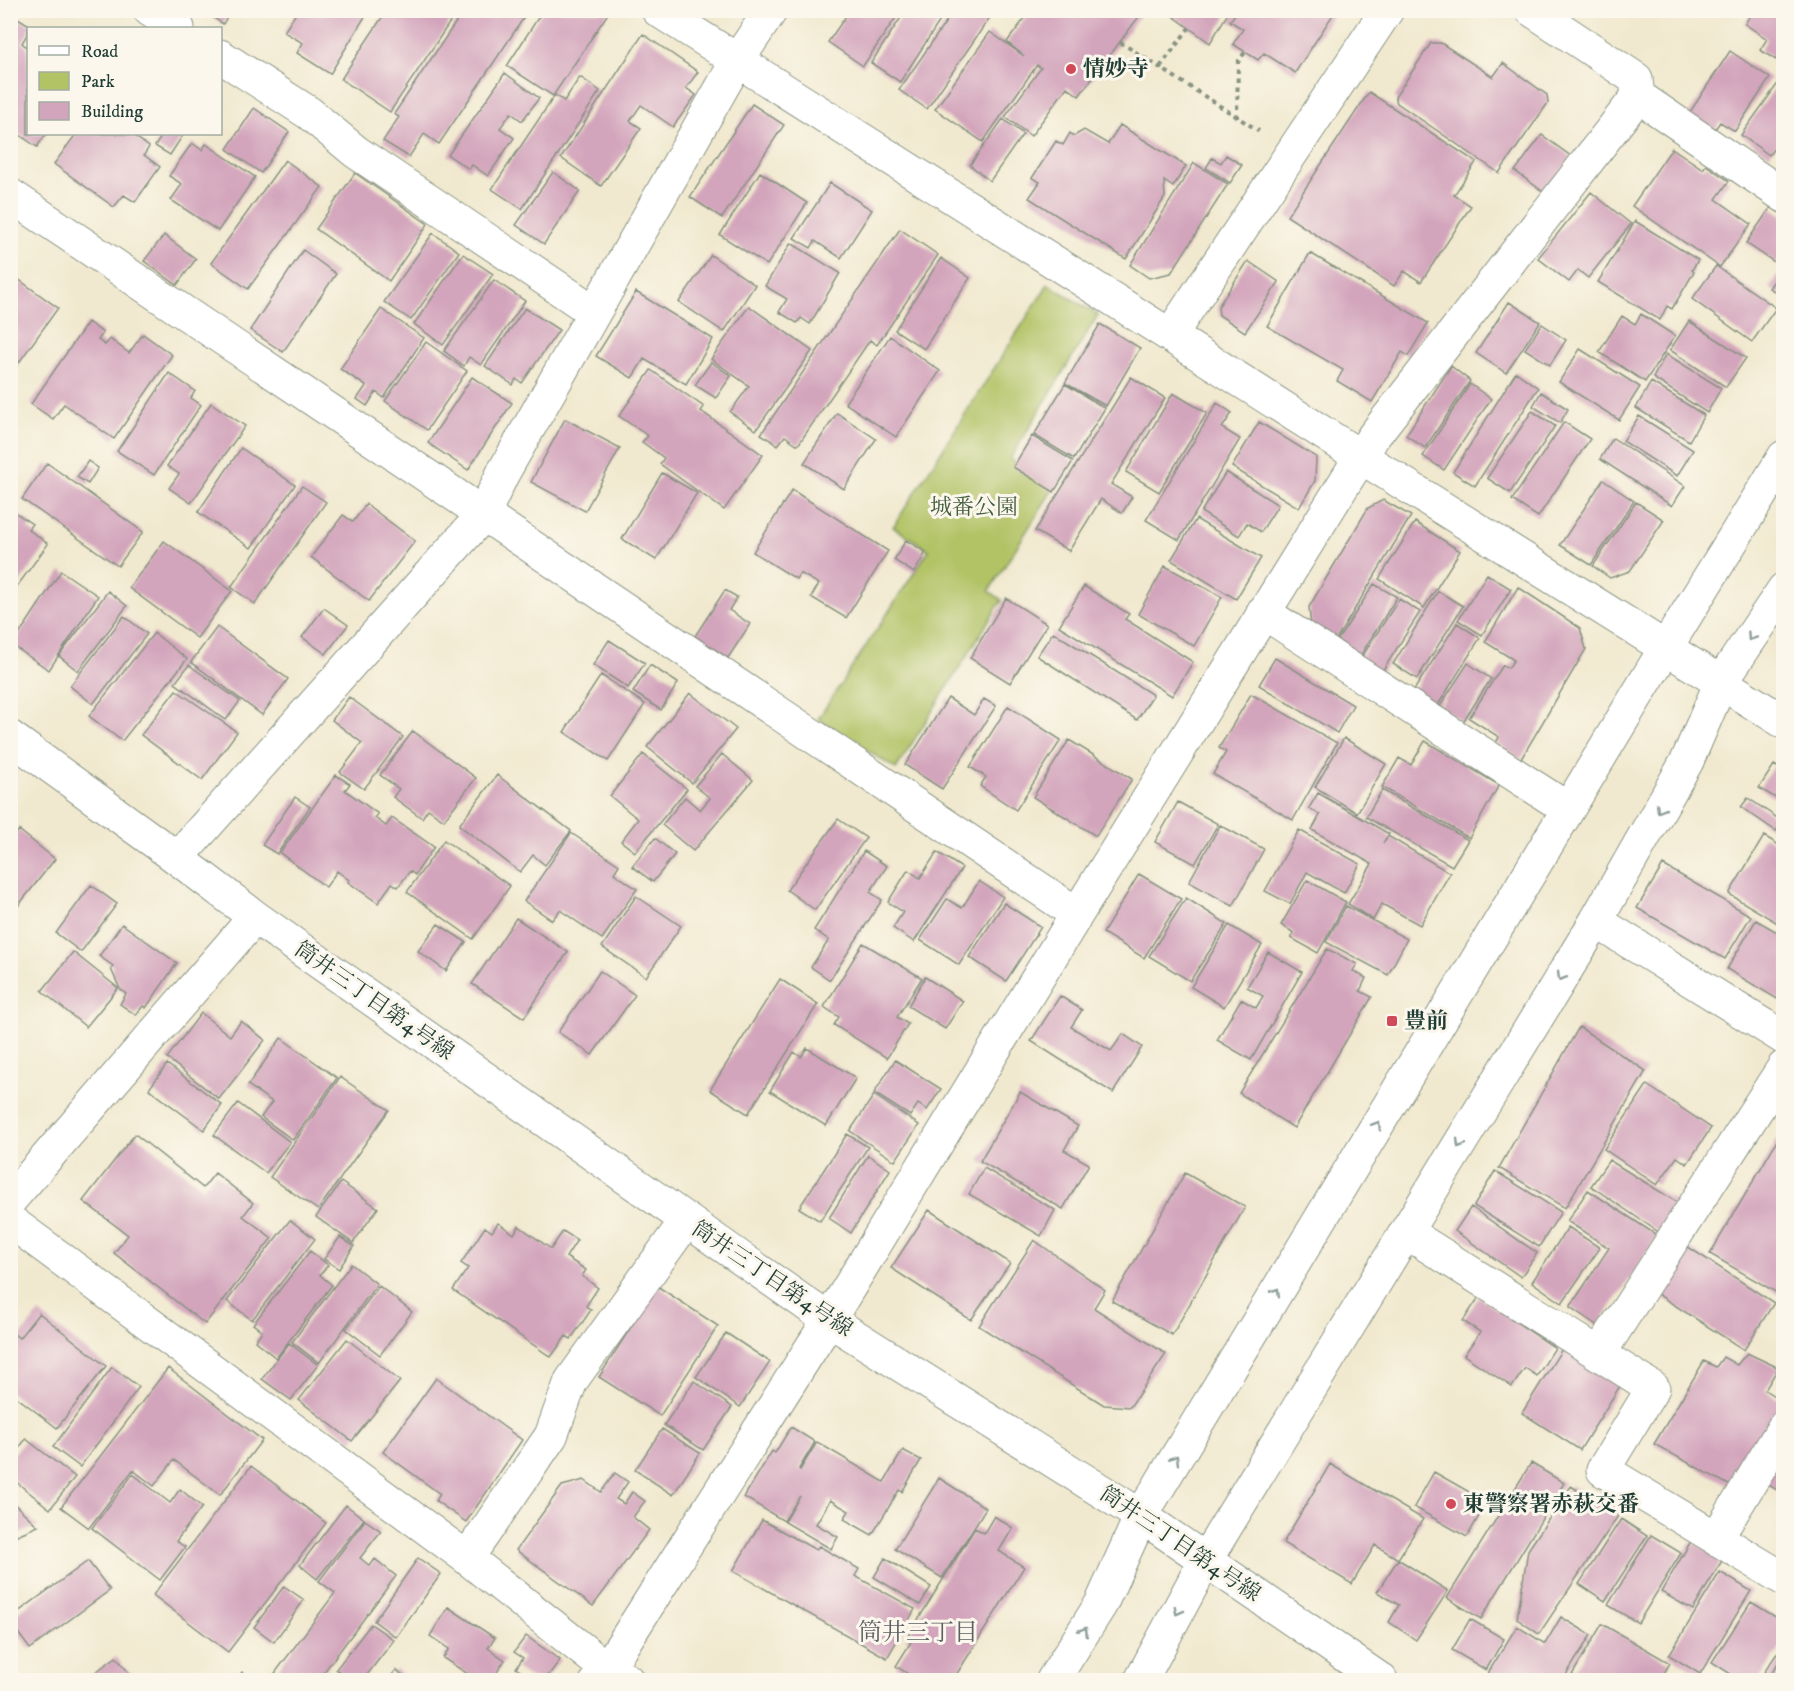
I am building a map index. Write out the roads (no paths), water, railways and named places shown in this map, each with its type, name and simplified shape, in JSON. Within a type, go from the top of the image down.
[{"type":"street","points":[[150,10],[176,27]]},
{"type":"street","points":[[658,10],[1665,649],[1784,722]]},
{"type":"street","points":[[177,858],[483,515],[503,474],[737,61],[771,10]]},
{"type":"street","points":[[1171,334],[1387,10]]},
{"type":"street","points":[[10,1221],[467,1558],[610,1677],[1077,914],[1373,437],[1638,96],[1636,79],[1532,10]]},
{"type":"street","points":[[222,57],[309,113],[356,152],[594,312]]},
{"type":"street","points":[[1638,96],[1784,196]]},
{"type":"street","points":[[10,195],[1077,914]]},
{"type":"street","points":[[1053,1680],[1101,1604],[1141,1516],[1665,649],[1784,458]]},
{"type":"street","points":[[1141,1680],[1206,1559],[1596,921],[1687,760],[1721,682],[1784,589]]},
{"type":"street","points":[[1263,612],[1568,809]]},
{"type":"street","name":"筒井三丁目第4号線","points":[[10,738],[255,917],[829,1320],[1141,1516],[1381,1680]]},
{"type":"street","points":[[10,1200],[255,917]]},
{"type":"street","points":[[1596,921],[1784,1038]]},
{"type":"street","points":[[1599,1354],[1784,1067]]},
{"type":"street","points":[[467,1558],[551,1436],[571,1381],[686,1221]]},
{"type":"street","points":[[1406,1232],[1653,1388],[1603,1470],[1784,1580]]},
{"type":"street","points":[[1716,1539],[1784,1427]]},
{"type":"place","name":"情妙寺","points":[[1071,69]]},
{"type":"place","name":"豊前","points":[[1392,1021]]},
{"type":"place","name":"東警察署赤萩交番","points":[[1451,1504]]},
{"type":"district","name":"筒井三丁目","points":[[918,1633]]},
{"type":"park label","name":"城番公園","points":[[974,507]]}]
